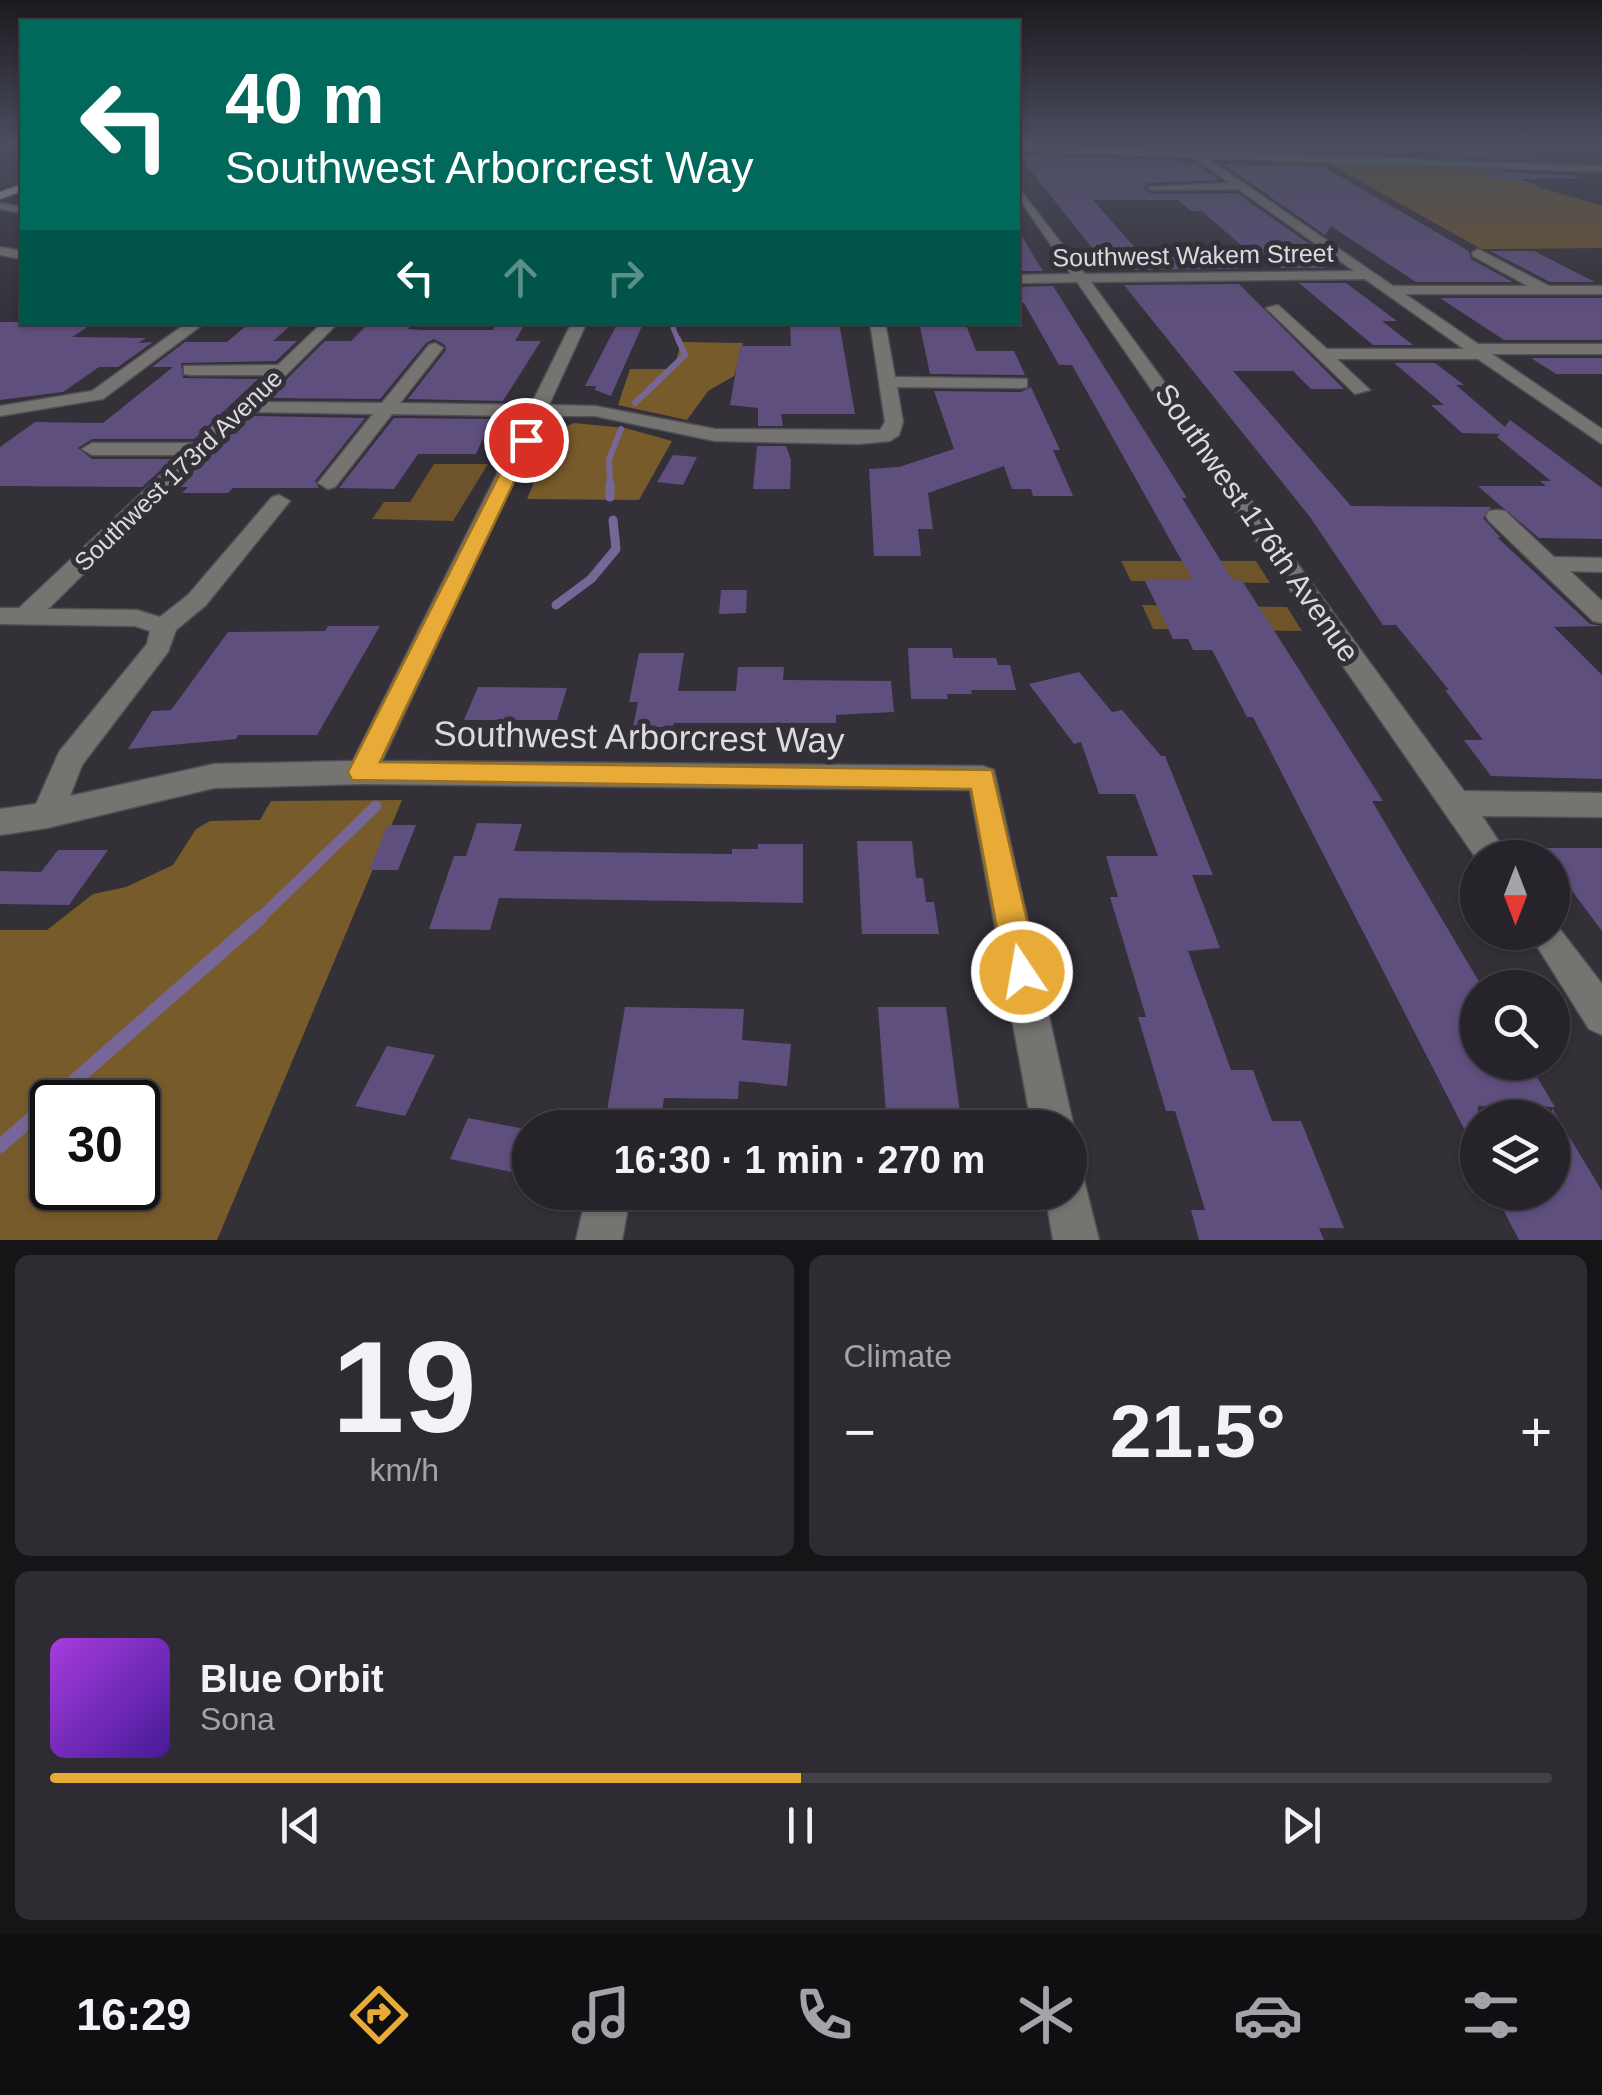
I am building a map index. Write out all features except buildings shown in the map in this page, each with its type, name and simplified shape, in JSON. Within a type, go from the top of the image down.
[{"type":"street","name":"Southwest 176th Avenue","points":[[1027,203],[1482,840]]},
{"type":"street","points":[[1266,203],[1602,438]]},
{"type":"street","points":[[1478,252],[1546,290]]},
{"type":"street","name":"Southwest Wakem Street","points":[[1020,280],[1368,275]]},
{"type":"street","points":[[1390,290],[1602,290]]},
{"type":"street","points":[[1274,308],[1362,390]]},
{"type":"street","points":[[0,411],[97,396],[194,325]]},
{"type":"street","name":"Southwest 173rd Avenue","points":[[12,617],[198,450],[329,325]]},
{"type":"street","points":[[362,772],[579,325]]},
{"type":"street","points":[[243,407],[540,409],[641,417],[716,435],[874,438],[888,434],[894,422],[878,325]]},
{"type":"street","points":[[328,483],[435,348]]},
{"type":"street","points":[[1323,354],[1602,349]]},
{"type":"street","points":[[190,370],[282,370]]},
{"type":"street","points":[[887,382],[1021,383]]},
{"type":"street","points":[[1576,420],[1602,420]]},
{"type":"street","points":[[92,449],[198,450]]},
{"type":"street","points":[[47,815],[69,760],[159,646],[164,627],[197,600],[280,501]]},
{"type":"street","points":[[1497,516],[1602,615]]},
{"type":"street","points":[[1549,564],[1602,565]]},
{"type":"street","points":[[12,617],[137,618],[164,627]]},
{"type":"street","name":"Southwest Arborcrest Way","points":[[0,822],[47,815],[121,794],[214,776],[362,772],[983,778],[1050,1110]]},
{"type":"street","points":[[1456,802],[1602,805]]},
{"type":"street","points":[[1559,950],[1595,997]]},
{"type":"street","points":[[599,1240],[605,1210]]},
{"type":"street","points":[[1070,1210],[1076,1240]]},
{"type":"shaded area","points":[[1399,203],[1602,206],[1602,248],[1481,249]]},
{"type":"shaded area","points":[[681,342],[743,343],[734,376],[708,391],[687,420],[618,405],[630,369],[674,369]]},
{"type":"shaded area","points":[[574,423],[625,428],[672,441],[639,500],[527,499],[556,431]]},
{"type":"shaded area","points":[[434,464],[488,464],[453,521],[372,519],[384,502],[410,502]]},
{"type":"shaded area","points":[[1121,561],[1256,561],[1270,583],[1131,581]]},
{"type":"shaded area","points":[[1142,605],[1287,607],[1302,631],[1153,629]]},
{"type":"shaded area","points":[[402,800],[217,1240],[0,1240],[0,930],[47,930],[93,894],[126,887],[173,865],[196,829],[210,821],[260,820],[271,801]]},
{"type":"waterway","points":[[674,325],[679,342]]},
{"type":"waterway","points":[[635,403],[685,355],[678,339]]},
{"type":"waterway","points":[[610,486],[609,459],[621,429]]},
{"type":"waterway","points":[[610,486],[610,497]]},
{"type":"waterway","points":[[556,605],[591,579],[616,549],[613,520]]},
{"type":"waterway","points":[[258,920],[376,806]]},
{"type":"waterway","points":[[0,1146],[260,918]]},
{"type":"route","points":[[526,440],[362,772],[983,778],[1022,972]]}]
